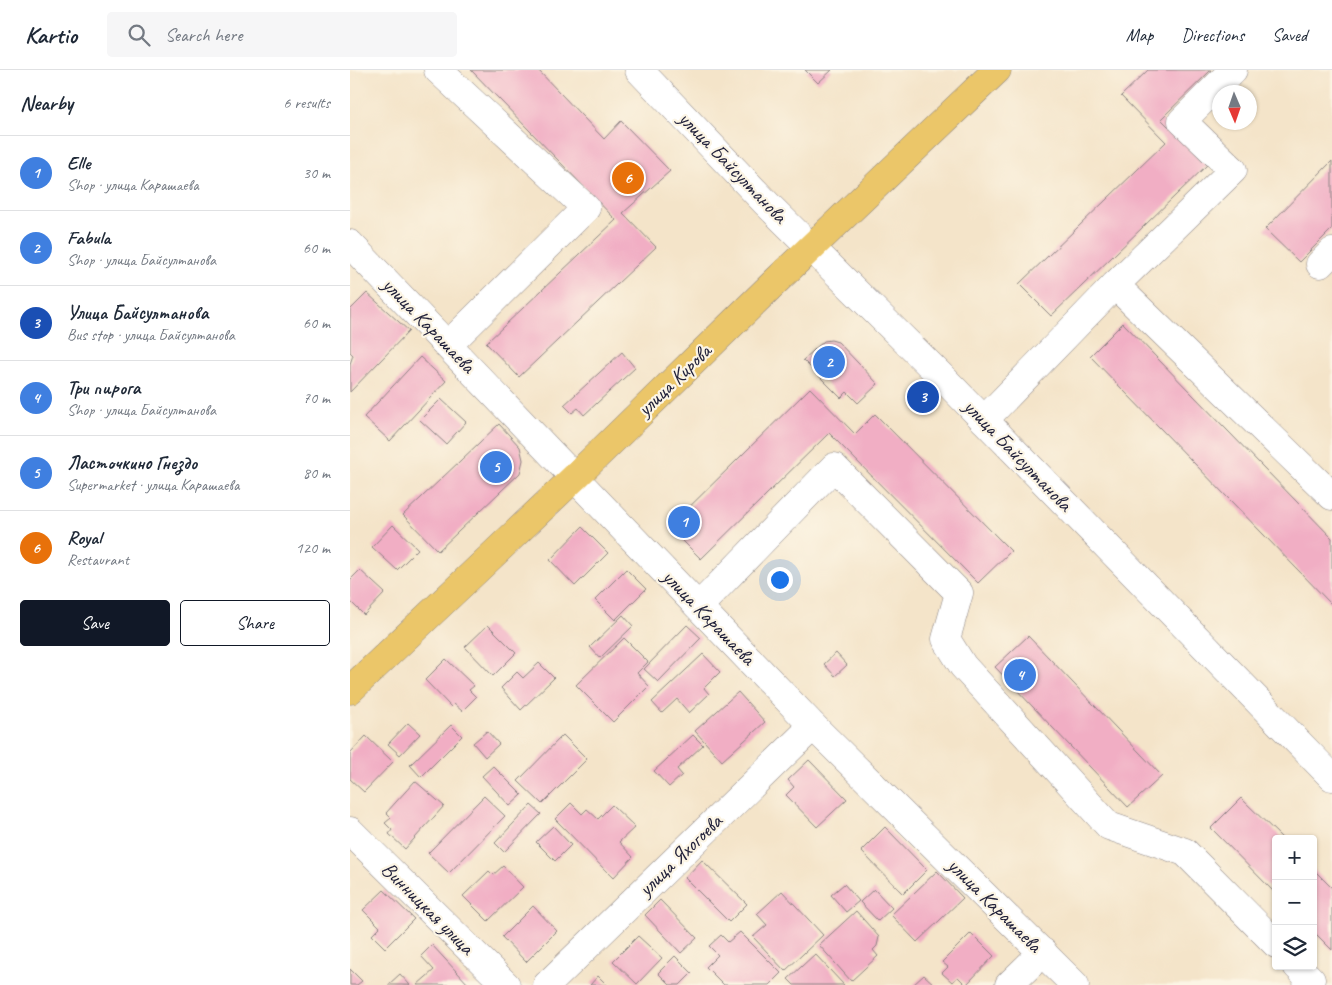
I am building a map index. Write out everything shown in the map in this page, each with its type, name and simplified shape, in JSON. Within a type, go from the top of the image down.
[{"type":"main road","name":"улица Кирова","points":[[350,690],[575,477],[997,70]]},
{"type":"street","points":[[438,70],[586,208],[448,345]]},
{"type":"street","name":"улица Байсултанова","points":[[639,70],[766,203],[984,420],[1332,777]]},
{"type":"street","points":[[984,420],[1115,285],[1233,170],[1182,121],[1233,70]]},
{"type":"street","name":"улица Карашаева","points":[[350,244],[813,726],[1075,985]]},
{"type":"street","points":[[1115,285],[1332,496]]},
{"type":"street","points":[[699,606],[834,467],[959,593],[946,639],[959,660],[1109,826],[1185,852],[1272,940]]},
{"type":"street","name":"улица Яхогоева","points":[[547,985],[813,726]]},
{"type":"street","name":"Винницкая улица","points":[[350,831],[506,985]]},
{"type":"street","points":[[1009,985],[1042,952]]},
{"type":"street","points":[[1301,970],[1311,980],[1307,985]]},
{"type":"building","points":[[471,70],[538,70],[604,139],[621,121],[670,171],[623,213],[656,247],[519,377],[486,343],[616,220]]},
{"type":"building","points":[[805,70],[832,70],[818,83]]},
{"type":"building","points":[[1148,70],[1211,70],[1161,119],[1207,165],[1051,316],[1019,284],[1166,142],[1121,96]]},
{"type":"building","points":[[1332,161],[1332,229],[1299,262],[1265,229]]},
{"type":"building","points":[[367,293],[409,331],[350,392],[350,364],[353,355],[350,352],[350,310]]},
{"type":"building","points":[[1123,323],[1332,538],[1332,605],[1090,356]]},
{"type":"building","points":[[824,341],[838,342],[878,384],[858,403],[847,392],[841,398],[803,360]]},
{"type":"building","points":[[622,352],[635,368],[584,415],[578,408],[572,413],[564,405]]},
{"type":"building","points":[[420,357],[446,381],[390,441],[364,417]]},
{"type":"building","points":[[810,388],[855,434],[875,414],[1011,551],[978,583],[829,433],[701,559],[669,527]]},
{"type":"building","points":[[441,399],[466,422],[446,444],[420,420]]},
{"type":"building","points":[[499,424],[520,447],[523,460],[520,473],[438,551],[403,515]]},
{"type":"building","points":[[393,525],[418,549],[397,570],[372,547]]},
{"type":"building","points":[[582,527],[608,553],[575,586],[550,560]]},
{"type":"building","points":[[626,569],[646,589],[615,620],[595,600]]},
{"type":"building","points":[[360,570],[385,593],[364,615],[350,601],[350,580]]},
{"type":"building","points":[[623,615],[633,626],[600,658],[590,647]]},
{"type":"building","points":[[488,625],[516,653],[493,676],[465,647]]},
{"type":"building","points":[[687,625],[701,638],[658,682],[644,669]]},
{"type":"building","points":[[1028,636],[1162,776],[1128,807],[995,667]]},
{"type":"building","points":[[624,638],[648,662],[637,673],[649,686],[613,722],[576,685]]},
{"type":"building","points":[[836,653],[847,665],[835,676],[824,664]]},
{"type":"building","points":[[703,654],[720,672],[704,688],[709,694],[689,713],[677,699],[662,713],[652,702]]},
{"type":"building","points":[[446,659],[474,686],[469,690],[476,697],[462,711],[454,704],[451,707],[425,680]]},
{"type":"building","points":[[539,663],[554,678],[521,710],[501,688],[517,672],[523,678]]},
{"type":"building","points":[[738,692],[765,722],[722,761],[695,731]]},
{"type":"building","points":[[408,723],[420,734],[400,755],[388,744]]},
{"type":"building","points":[[451,725],[462,736],[421,777],[410,765]]},
{"type":"building","points":[[487,731],[499,744],[485,757],[473,743]]},
{"type":"building","points":[[563,735],[587,759],[542,804],[518,781]]},
{"type":"building","points":[[693,735],[703,745],[677,769],[682,775],[669,787],[654,771]]},
{"type":"building","points":[[366,736],[393,762],[364,792],[350,779],[350,753]]},
{"type":"building","points":[[809,760],[847,799],[817,827],[786,795],[794,787],[788,780]]},
{"type":"building","points":[[493,766],[522,795],[510,806],[482,776]]},
{"type":"building","points":[[415,781],[444,806],[405,849],[389,834],[392,830],[385,823],[391,818],[386,813]]},
{"type":"building","points":[[484,796],[505,816],[449,873],[428,853]]},
{"type":"building","points":[[1241,798],[1279,835],[1272,835],[1272,890],[1211,828]]},
{"type":"building","points":[[571,803],[582,814],[587,809],[598,819],[612,805],[635,827],[619,842],[633,857],[613,878],[555,819]]},
{"type":"building","points":[[531,805],[541,814],[504,852],[495,843]]},
{"type":"building","points":[[553,826],[571,845],[555,861],[536,842]]},
{"type":"building","points":[[885,827],[927,870],[903,894],[861,851]]},
{"type":"building","points":[[702,860],[747,904],[729,922],[685,878]]},
{"type":"building","points":[[503,866],[523,887],[488,921],[463,896],[489,871],[493,875]]},
{"type":"building","points":[[937,871],[963,898],[917,942],[891,915]]},
{"type":"building","points":[[1317,873],[1332,888],[1332,950],[1317,935]]},
{"type":"building","points":[[844,884],[859,901],[846,912],[831,895]]},
{"type":"building","points":[[874,889],[892,908],[878,921],[860,902]]},
{"type":"building","points":[[384,890],[414,919],[385,948],[372,935],[380,927],[363,910]]},
{"type":"building","points":[[782,891],[823,935],[785,971],[753,937],[767,925],[757,914]]},
{"type":"building","points":[[660,900],[697,938],[681,953],[645,915]]},
{"type":"building","points":[[533,906],[557,931],[526,962],[502,937]]},
{"type":"building","points":[[856,911],[879,937],[877,946],[873,950],[878,956],[851,981],[819,945]]},
{"type":"building","points":[[740,932],[781,973],[769,985],[724,985],[706,967],[718,955],[709,946],[721,935],[728,942]]},
{"type":"building","points":[[971,933],[994,956],[966,985],[958,977],[952,982],[942,973],[948,967],[942,962]]},
{"type":"building","points":[[638,936],[662,958],[637,984],[613,961]]},
{"type":"building","points":[[432,945],[469,985],[417,985],[434,970],[421,956]]},
{"type":"building","points":[[815,954],[844,985],[794,985],[788,979]]},
{"type":"building","points":[[675,956],[692,973],[680,985],[670,985],[658,973]]},
{"type":"building","points":[[350,969],[362,981],[357,985],[350,985]]},
{"type":"building","points":[[400,974],[410,985],[388,985]]},
{"type":"building","points":[[924,975],[935,985],[913,985]]},
{"type":"building","points":[[598,976],[607,985],[590,985]]},
{"type":"place","name":"Royal","points":[[628,178]]},
{"type":"place","name":"Fabula","points":[[829,362]]},
{"type":"place","name":"Улица Байсултанова","points":[[923,397]]},
{"type":"place","name":"Ласточкино Гнездо","points":[[496,467]]},
{"type":"place","name":"Elle","points":[[684,522]]},
{"type":"place","name":"Три пирога","points":[[1020,675]]}]
